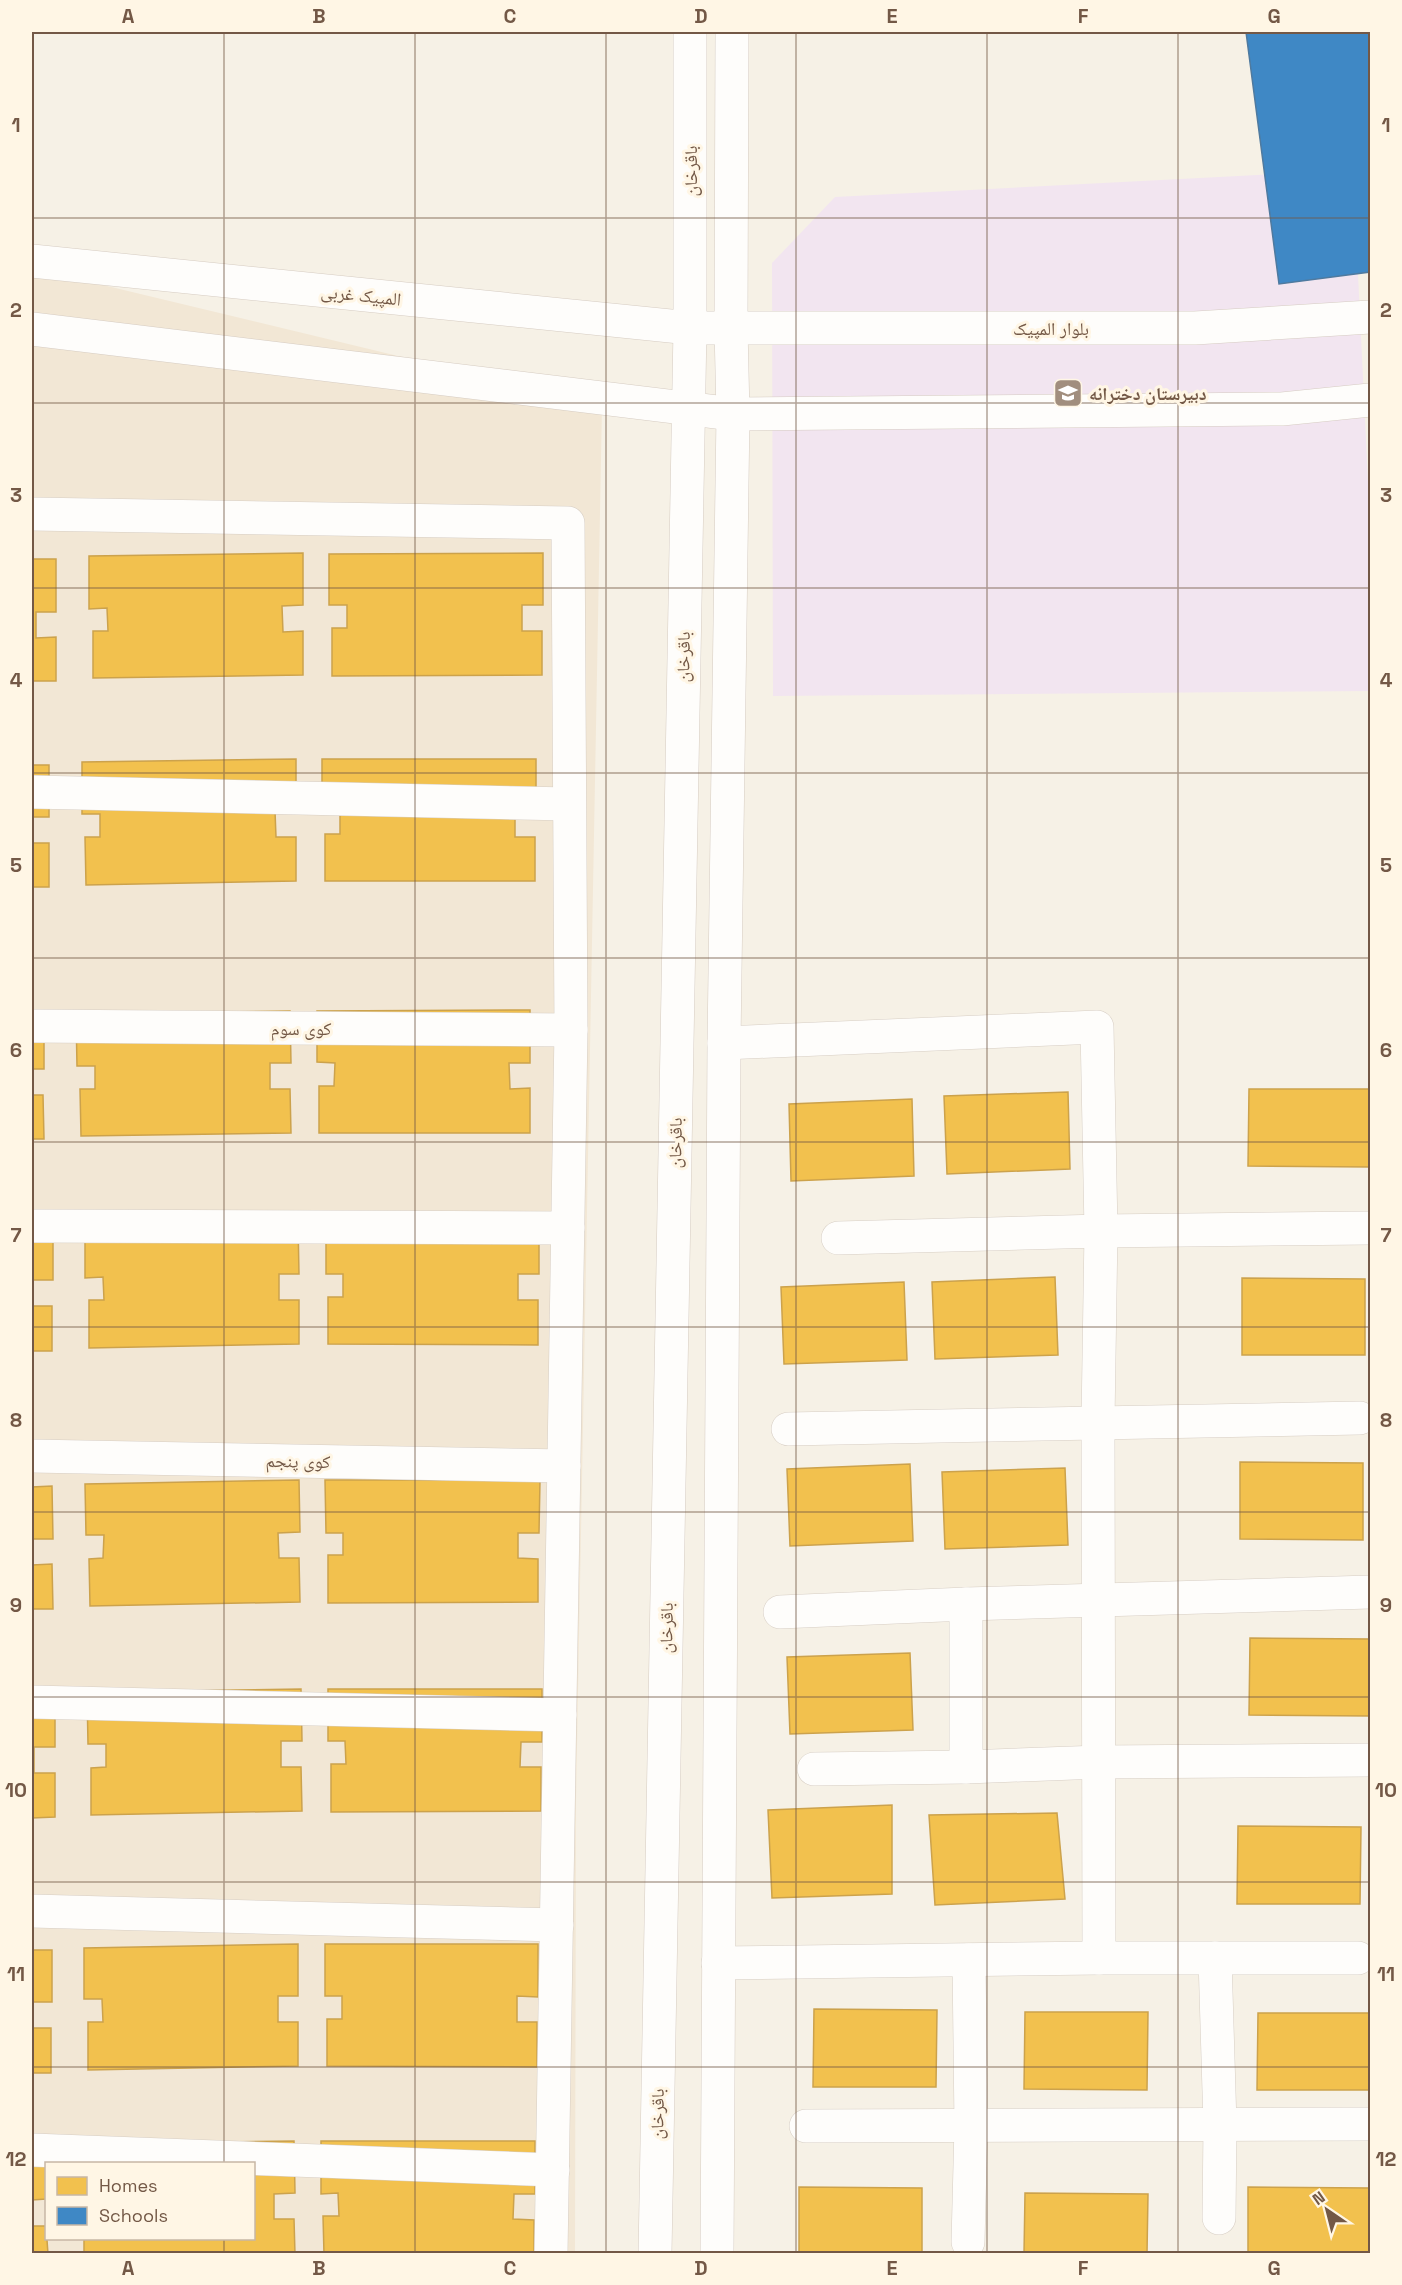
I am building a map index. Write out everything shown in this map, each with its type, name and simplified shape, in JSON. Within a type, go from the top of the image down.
[{"type":"street","name":"باقرخان","points":[[655,2253],[690,328],[690,32]]},
{"type":"street","points":[[717,2253],[724,1042],[733,414],[732,32]]},
{"type":"street","name":"المپیک غربی","points":[[32,261],[690,328],[731,328]]},
{"type":"street","name":"بلوار المپیک","points":[[731,328],[1195,328],[1371,318]]},
{"type":"street","points":[[32,329],[733,414],[1282,409],[1371,400]]},
{"type":"street","points":[[32,514],[568,523],[571,1030],[551,2253]]},
{"type":"street","points":[[32,792],[569,804]]},
{"type":"street","name":"کوی سوم","points":[[32,1026],[571,1030]]},
{"type":"street","points":[[724,1042],[1097,1027],[1101,1231],[1098,1421],[1099,1958]]},
{"type":"street","points":[[32,1226],[568,1228]]},
{"type":"street","points":[[838,1238],[1101,1231],[1370,1228]]},
{"type":"street","points":[[788,1429],[1098,1421],[1360,1418]]},
{"type":"street","name":"کوی پنجم","points":[[32,1456],[564,1466]]},
{"type":"street","points":[[780,1612],[1098,1599],[1371,1592]]},
{"type":"street","points":[[966,1604],[966,1767]]},
{"type":"street","points":[[32,1702],[560,1715]]},
{"type":"street","points":[[814,1769],[1100,1762],[1371,1760]]},
{"type":"street","points":[[32,1911],[557,1925]]},
{"type":"street","points":[[1215,1958],[1220,2125],[1219,2218]]},
{"type":"street","points":[[718,1963],[969,1959],[1358,1958]]},
{"type":"street","points":[[968,2242],[971,2126],[969,1959]]},
{"type":"street","points":[[806,2126],[1371,2124]]},
{"type":"street","points":[[32,2150],[553,2170]]},
{"type":"shaded area","name":"دبیرستان دخترانه","points":[[1353,170],[1370,524],[1370,691],[773,696],[772,263],[835,197]]},
{"type":"shaded area","points":[[32,268],[602,405],[576,1801],[575,2253],[32,2254]]},
{"type":"building: Homes","points":[[303,553],[303,605],[282,606],[283,632],[303,631],[303,675],[93,678],[93,631],[108,631],[107,608],[89,609],[89,556]]},
{"type":"building: Homes","points":[[543,553],[543,605],[522,605],[522,631],[542,631],[542,675],[332,676],[332,628],[347,628],[347,605],[329,605],[329,554]]},
{"type":"building: Homes","points":[[32,559],[56,559],[56,612],[36,612],[36,638],[56,637],[56,681],[32,681]]},
{"type":"building: Homes","points":[[296,759],[296,811],[275,811],[276,837],[296,837],[296,881],[86,885],[85,837],[100,837],[100,814],[82,814],[82,762]]},
{"type":"building: Homes","points":[[322,759],[536,759],[536,811],[515,811],[515,837],[535,837],[535,881],[325,881],[325,834],[340,834],[340,811],[322,811]]},
{"type":"building: Homes","points":[[32,765],[49,765],[49,817],[32,817]]},
{"type":"building: Homes","points":[[32,843],[49,843],[49,887],[32,887]]},
{"type":"building: Homes","points":[[530,1010],[530,1063],[509,1063],[510,1089],[530,1088],[530,1133],[319,1133],[319,1086],[334,1086],[335,1063],[317,1062],[317,1011]]},
{"type":"building: Homes","points":[[290,1011],[291,1063],[270,1063],[270,1089],[290,1089],[291,1133],[81,1136],[80,1089],[95,1089],[95,1066],[77,1066],[76,1014]]},
{"type":"building: Homes","points":[[32,1017],[44,1017],[44,1069],[32,1069]]},
{"type":"building: Homes","points":[[1249,1089],[1370,1089],[1370,1167],[1248,1166]]},
{"type":"building: Homes","points":[[1068,1092],[1070,1169],[947,1174],[944,1096]]},
{"type":"building: Homes","points":[[32,1095],[43,1095],[44,1139],[32,1139]]},
{"type":"building: Homes","points":[[912,1099],[914,1176],[791,1181],[789,1104]]},
{"type":"building: Homes","points":[[298,1222],[299,1274],[279,1274],[279,1300],[299,1300],[299,1344],[89,1348],[89,1300],[104,1300],[103,1277],[85,1278],[85,1226]]},
{"type":"building: Homes","points":[[326,1222],[539,1222],[539,1274],[518,1274],[518,1300],[538,1300],[538,1345],[328,1344],[328,1297],[343,1297],[343,1274],[326,1274]]},
{"type":"building: Homes","points":[[32,1228],[53,1228],[53,1280],[32,1280]]},
{"type":"building: Homes","points":[[1055,1277],[1058,1355],[935,1359],[932,1282]]},
{"type":"building: Homes","points":[[1242,1278],[1365,1279],[1365,1355],[1242,1355]]},
{"type":"building: Homes","points":[[904,1282],[907,1360],[784,1364],[781,1287]]},
{"type":"building: Homes","points":[[32,1306],[52,1306],[52,1351],[32,1351]]},
{"type":"building: Homes","points":[[1240,1462],[1363,1463],[1363,1540],[1240,1539]]},
{"type":"building: Homes","points":[[910,1464],[913,1541],[790,1546],[787,1469]]},
{"type":"building: Homes","points":[[1065,1468],[1068,1545],[945,1549],[942,1472]]},
{"type":"building: Homes","points":[[299,1480],[300,1532],[278,1533],[279,1558],[299,1558],[300,1602],[90,1606],[89,1559],[103,1558],[104,1535],[86,1535],[85,1484]]},
{"type":"building: Homes","points":[[325,1480],[540,1480],[539,1533],[518,1533],[518,1558],[538,1559],[538,1602],[328,1603],[328,1555],[343,1555],[343,1533],[326,1533]]},
{"type":"building: Homes","points":[[52,1486],[53,1539],[32,1539],[32,1487]]},
{"type":"building: Homes","points":[[52,1564],[53,1609],[32,1609],[32,1565]]},
{"type":"building: Homes","points":[[1250,1638],[1370,1639],[1370,1716],[1249,1715]]},
{"type":"building: Homes","points":[[910,1653],[913,1730],[790,1734],[787,1657]]},
{"type":"building: Homes","points":[[301,1689],[302,1741],[281,1741],[281,1767],[301,1767],[302,1811],[91,1815],[91,1768],[106,1767],[106,1744],[88,1744],[87,1692]]},
{"type":"building: Homes","points":[[328,1689],[542,1689],[542,1742],[521,1742],[520,1767],[541,1767],[541,1811],[331,1812],[331,1764],[346,1764],[345,1741],[328,1741]]},
{"type":"building: Homes","points":[[55,1695],[55,1747],[34,1747],[34,1773],[55,1773],[55,1817],[32,1818],[32,1696]]},
{"type":"building: Homes","points":[[892,1805],[892,1894],[772,1898],[768,1810]]},
{"type":"building: Homes","points":[[1057,1813],[1065,1899],[935,1905],[929,1815]]},
{"type":"building: Homes","points":[[1238,1826],[1361,1827],[1360,1904],[1237,1904]]},
{"type":"building: Homes","points":[[298,1944],[298,1996],[278,1996],[278,2022],[298,2022],[298,2066],[88,2070],[88,2022],[103,2022],[102,1999],[84,1999],[84,1948]]},
{"type":"building: Homes","points":[[325,1944],[538,1944],[538,1997],[517,1996],[517,2022],[537,2022],[537,2067],[327,2066],[327,2019],[342,2019],[342,1996],[325,1996]]},
{"type":"building: Homes","points":[[32,1950],[52,1950],[52,2002],[32,2002]]},
{"type":"building: Homes","points":[[814,2009],[937,2010],[936,2087],[813,2087]]},
{"type":"building: Homes","points":[[1025,2012],[1148,2012],[1147,2090],[1024,2089]]},
{"type":"building: Homes","points":[[1258,2013],[1370,2013],[1370,2090],[1257,2090]]},
{"type":"building: Homes","points":[[32,2028],[51,2028],[51,2073],[32,2073]]},
{"type":"building: Homes","points":[[294,2141],[295,2193],[274,2194],[274,2219],[294,2219],[295,2254],[84,2254],[84,2240],[255,2240],[255,2162],[237,2162],[80,2144]]},
{"type":"building: Homes","points":[[321,2141],[535,2141],[535,2194],[514,2194],[513,2219],[534,2220],[534,2254],[324,2254],[323,2216],[339,2216],[338,2193],[321,2194]]},
{"type":"building: Homes","points":[[32,2147],[45,2163],[45,2199],[32,2200]]},
{"type":"building: Homes","points":[[799,2187],[922,2188],[922,2254],[799,2254]]},
{"type":"building: Homes","points":[[1248,2187],[1370,2188],[1370,2254],[1248,2254]]},
{"type":"building: Homes","points":[[1025,2193],[1148,2194],[1147,2254],[1024,2254]]},
{"type":"building: Homes","points":[[32,2226],[45,2226],[48,2254],[32,2254]]},
{"type":"building: Schools","points":[[1246,32],[1370,32],[1370,272],[1279,284]]},
{"type":"place","name":"دبیرستان دخترانه","points":[[1068,393]]}]
